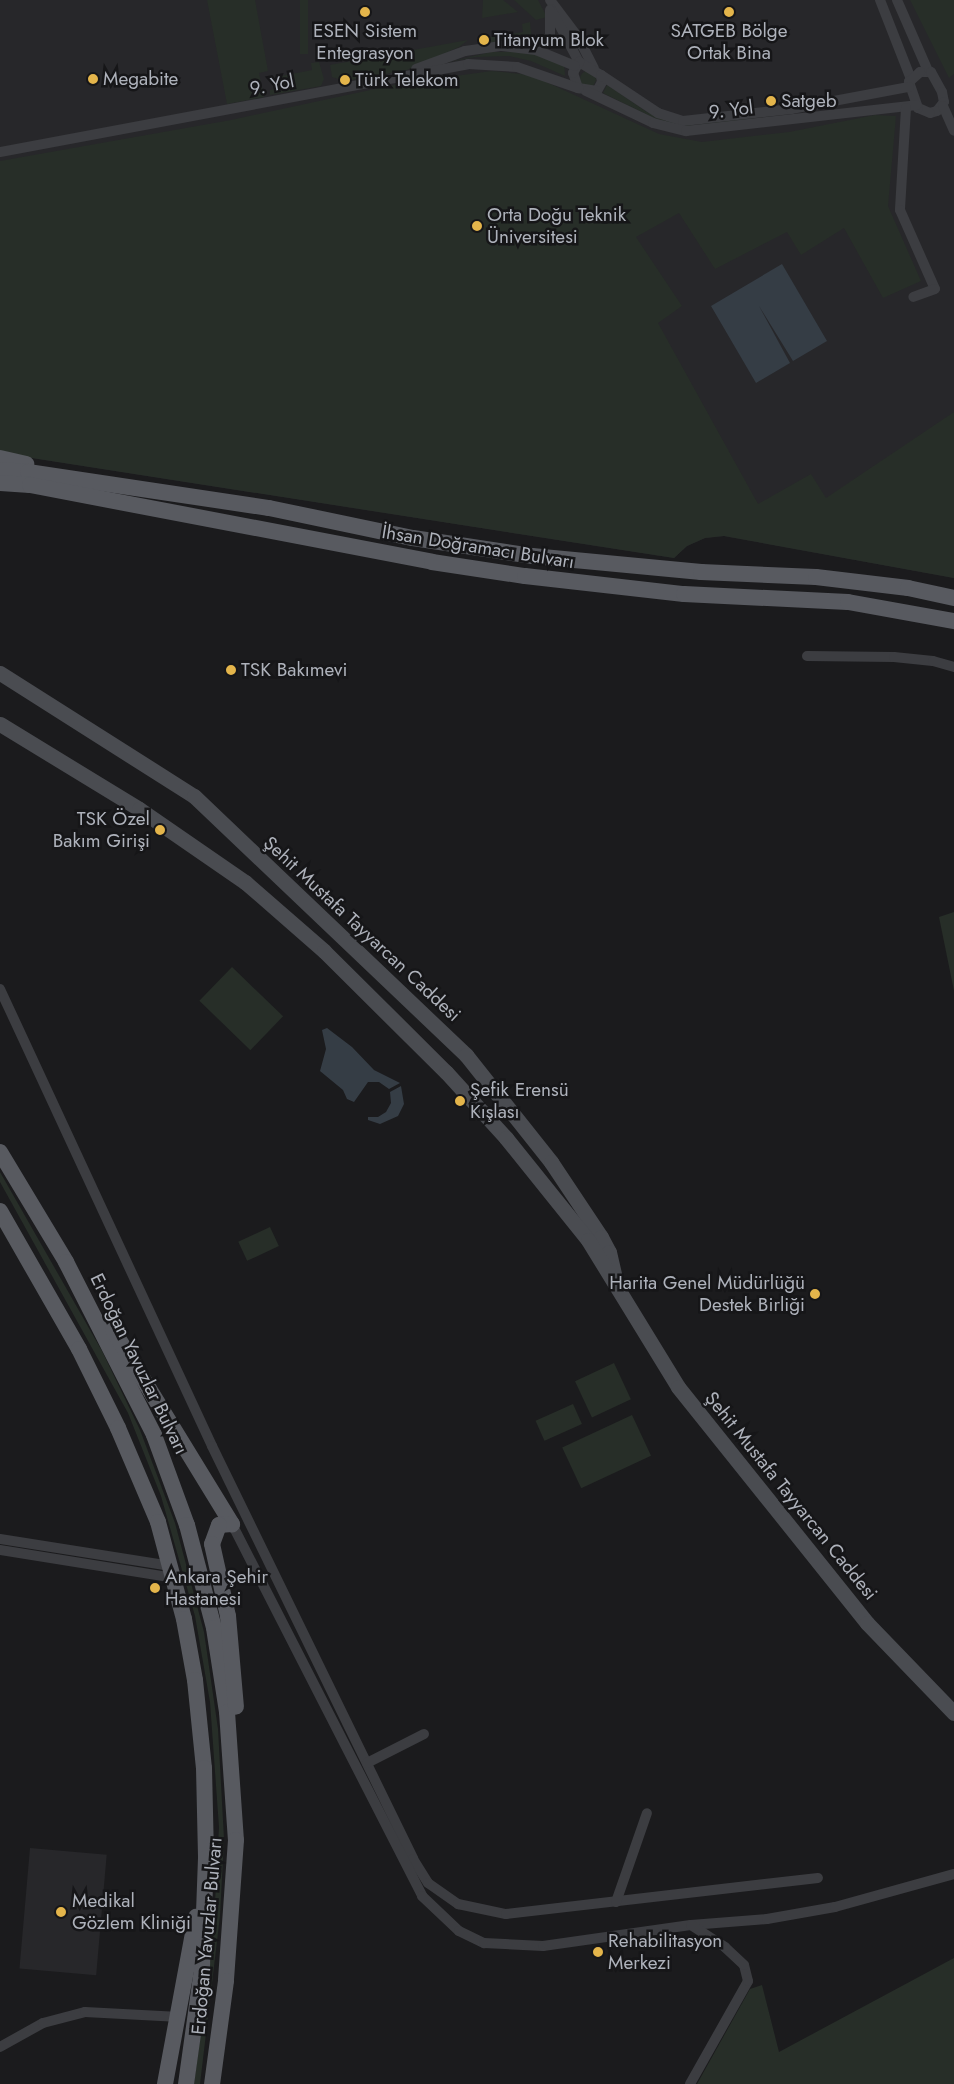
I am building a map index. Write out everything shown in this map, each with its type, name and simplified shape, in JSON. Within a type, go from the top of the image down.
[{"type":"main road","points":[[0,458],[171,492]]},
{"type":"main road","name":"İhsan Doğramacı Bulvarı","points":[[0,470],[171,492],[532,556],[701,572],[824,578],[908,588],[954,598]]},
{"type":"main road","name":"İhsan Doğramacı Bulvarı","points":[[0,483],[153,507],[432,562],[524,576],[684,594],[848,602],[954,620]]},
{"type":"main road","points":[[0,493],[153,507]]},
{"type":"main road","name":"Şehit Mustafa Tayyarcan Caddesi","points":[[0,673],[194,796],[466,1055],[540,1148],[596,1229],[609,1252],[618,1288]]},
{"type":"main road","name":"Şehit Mustafa Tayyarcan Caddesi","points":[[0,724],[139,809],[245,882],[324,951],[446,1072],[554,1197],[588,1240],[678,1387],[867,1623],[954,1713]]},
{"type":"main road","points":[[446,1072],[466,1055]]},
{"type":"main road","name":"Erdoğan Yavuzlar Bulvarı","points":[[0,1152],[66,1262],[148,1421],[188,1525],[222,1669],[236,1809],[236,1872],[226,1981],[212,2084]]},
{"type":"main road","name":"Erdoğan Yavuzlar Bulvarı","points":[[0,1211],[108,1405],[146,1491],[172,1572],[188,1639],[198,1703],[204,1768],[206,1880],[201,1977],[186,2084]]},
{"type":"main road","points":[[66,1262],[142,1373],[184,1449],[232,1524],[219,1525],[212,1536],[212,1544],[228,1616],[235,1670],[236,1809]]},
{"type":"main road","points":[[165,2084],[180,2017],[206,1880]]},
{"type":"main road","points":[[223,2084],[226,1981]]},
{"type":"street","points":[[880,0],[917,105],[930,113],[943,106]]},
{"type":"street","points":[[897,0],[928,71],[940,86],[943,106],[954,131]]},
{"type":"street","points":[[536,50],[550,36],[548,2]]},
{"type":"street","points":[[548,2],[578,37],[598,72],[600,88],[582,90],[577,64],[548,2]]},
{"type":"street","name":"9. Yol","points":[[0,146],[330,87],[426,67],[465,51],[485,47],[536,50],[577,64],[598,72],[658,113],[683,121],[876,107],[906,108],[917,105]]},
{"type":"street","name":"9. Yol","points":[[0,152],[468,64],[517,67],[582,90],[653,123],[686,131],[793,114],[910,83]]},
{"type":"street","points":[[910,83],[920,72],[928,71]]},
{"type":"street","points":[[906,108],[900,210],[935,289],[912,297]]},
{"type":"street","points":[[807,656],[894,657],[932,661],[954,667]]},
{"type":"street","points":[[0,989],[212,1446],[413,1859],[428,1883],[458,1904],[506,1914],[818,1878]]},
{"type":"street","points":[[232,1524],[422,1896],[445,1920],[484,1943],[543,1946],[691,1925],[767,1919],[826,1908],[954,1874]]},
{"type":"street","points":[[0,1539],[172,1572]]},
{"type":"street","points":[[0,1550],[172,1572]]},
{"type":"street","points":[[367,1763],[424,1734]]},
{"type":"street","points":[[616,1902],[647,1813]]},
{"type":"street","points":[[690,2084],[748,1981],[744,1965],[724,1947],[691,1925]]},
{"type":"street","points":[[0,2047],[43,2023],[85,2012],[180,2017]]},
{"type":"shaded area","name":"Orta Doğu Teknik Üniversitesi","points":[[0,0],[954,0],[954,578],[724,536],[705,538],[687,546],[674,558],[0,453]]},
{"type":"shaded area","points":[[207,0],[255,0],[268,71],[259,73],[264,97],[227,104]]},
{"type":"shaded area","points":[[300,0],[308,0],[308,54],[300,54]]},
{"type":"shaded area","points":[[483,0],[503,0],[518,12],[482,18]]},
{"type":"shaded area","points":[[514,0],[538,0],[547,17],[536,20]]},
{"type":"shaded area","points":[[910,0],[954,0],[954,74],[949,78]]},
{"type":"shaded area","points":[[530,22],[532,42],[483,43],[482,38],[523,32],[522,24]]},
{"type":"shaded area","points":[[468,40],[459,47],[407,70],[345,81],[332,77],[330,65]]},
{"type":"shaded area","points":[[491,52],[527,52],[564,61],[565,76],[531,61],[509,56],[475,57],[445,63]]},
{"type":"shaded area","points":[[319,62],[324,79],[321,86],[270,95],[270,90],[278,88],[276,77],[312,70],[311,63]]},
{"type":"shaded area","name":"Orta Doğu Teknik Üniversitesi","points":[[492,71],[531,75],[659,134],[702,142],[789,132],[875,115],[896,116],[888,206],[921,281],[883,298],[844,228],[801,255],[787,232],[715,269],[679,213],[636,237],[682,306],[658,323],[758,504],[811,474],[826,498],[954,412],[954,578],[724,536],[705,538],[687,546],[674,558],[0,453],[0,161],[231,120],[403,83]]},
{"type":"shaded area","points":[[588,71],[596,79],[588,87],[580,79]]},
{"type":"shaded area","points":[[607,85],[647,112],[676,123],[695,125],[777,115],[715,124],[682,126],[656,119],[603,93]]},
{"type":"shaded area","points":[[782,264],[827,341],[793,361],[759,306],[790,363],[756,383],[711,306]]},
{"type":"shaded area","points":[[954,912],[954,991],[939,917]]},
{"type":"shaded area","points":[[232,967],[283,1016],[250,1050],[199,1001]]},
{"type":"shaded area","points":[[327,1028],[352,1047],[374,1070],[400,1083],[389,1089],[379,1082],[368,1082],[354,1102],[347,1099],[343,1090],[320,1071],[326,1049],[322,1030]]},
{"type":"shaded area","points":[[401,1086],[404,1104],[398,1116],[380,1124],[368,1120],[368,1117],[378,1117],[386,1112],[391,1103],[390,1092]]},
{"type":"shaded area","points":[[0,1172],[102,1351],[140,1430],[175,1523],[204,1632],[218,1729],[224,1839],[220,1916],[200,2084],[194,2084],[213,1941],[219,1827],[210,1702],[195,1616],[161,1496],[128,1413],[0,1182]]},
{"type":"shaded area","points":[[270,1227],[279,1246],[247,1261],[238,1242]]},
{"type":"shaded area","points":[[614,1363],[631,1399],[592,1417],[575,1381]]},
{"type":"shaded area","points":[[573,1404],[582,1424],[544,1441],[536,1421]]},
{"type":"shaded area","points":[[632,1415],[651,1456],[581,1488],[562,1448]]},
{"type":"shaded area","name":"Medikal Gözlem Kliniği","points":[[30,1848],[107,1855],[96,1975],[19,1969]]},
{"type":"shaded area","points":[[954,1958],[954,2084],[697,2084],[750,1989],[762,1985],[779,2052]]},
{"type":"place","name":"ESEN Sistem Entegrasyon","points":[[365,12]]},
{"type":"place","name":"SATGEB Bölge Ortak Bina","points":[[729,12]]},
{"type":"place","name":"Titanyum Blok","points":[[484,40]]},
{"type":"place","name":"Megabite","points":[[93,79]]},
{"type":"place","name":"Türk Telekom","points":[[345,80]]},
{"type":"place","name":"Satgeb","points":[[771,101]]},
{"type":"place","name":"Orta Doğu Teknik Üniversitesi","points":[[477,226]]},
{"type":"place","name":"TSK Bakımevi","points":[[231,670]]},
{"type":"place","name":"TSK Özel Bakım Girişi","points":[[160,830]]},
{"type":"place","name":"Şefik Erensü Kışlası","points":[[460,1101]]},
{"type":"place","name":"Harita Genel Müdürlüğü Destek Birliği","points":[[815,1294]]},
{"type":"place","name":"Ankara Şehir Hastanesi","points":[[155,1588]]},
{"type":"place","name":"Medikal Gözlem Kliniği","points":[[61,1912]]},
{"type":"place","name":"Rehabilitasyon Merkezi","points":[[598,1952]]}]
